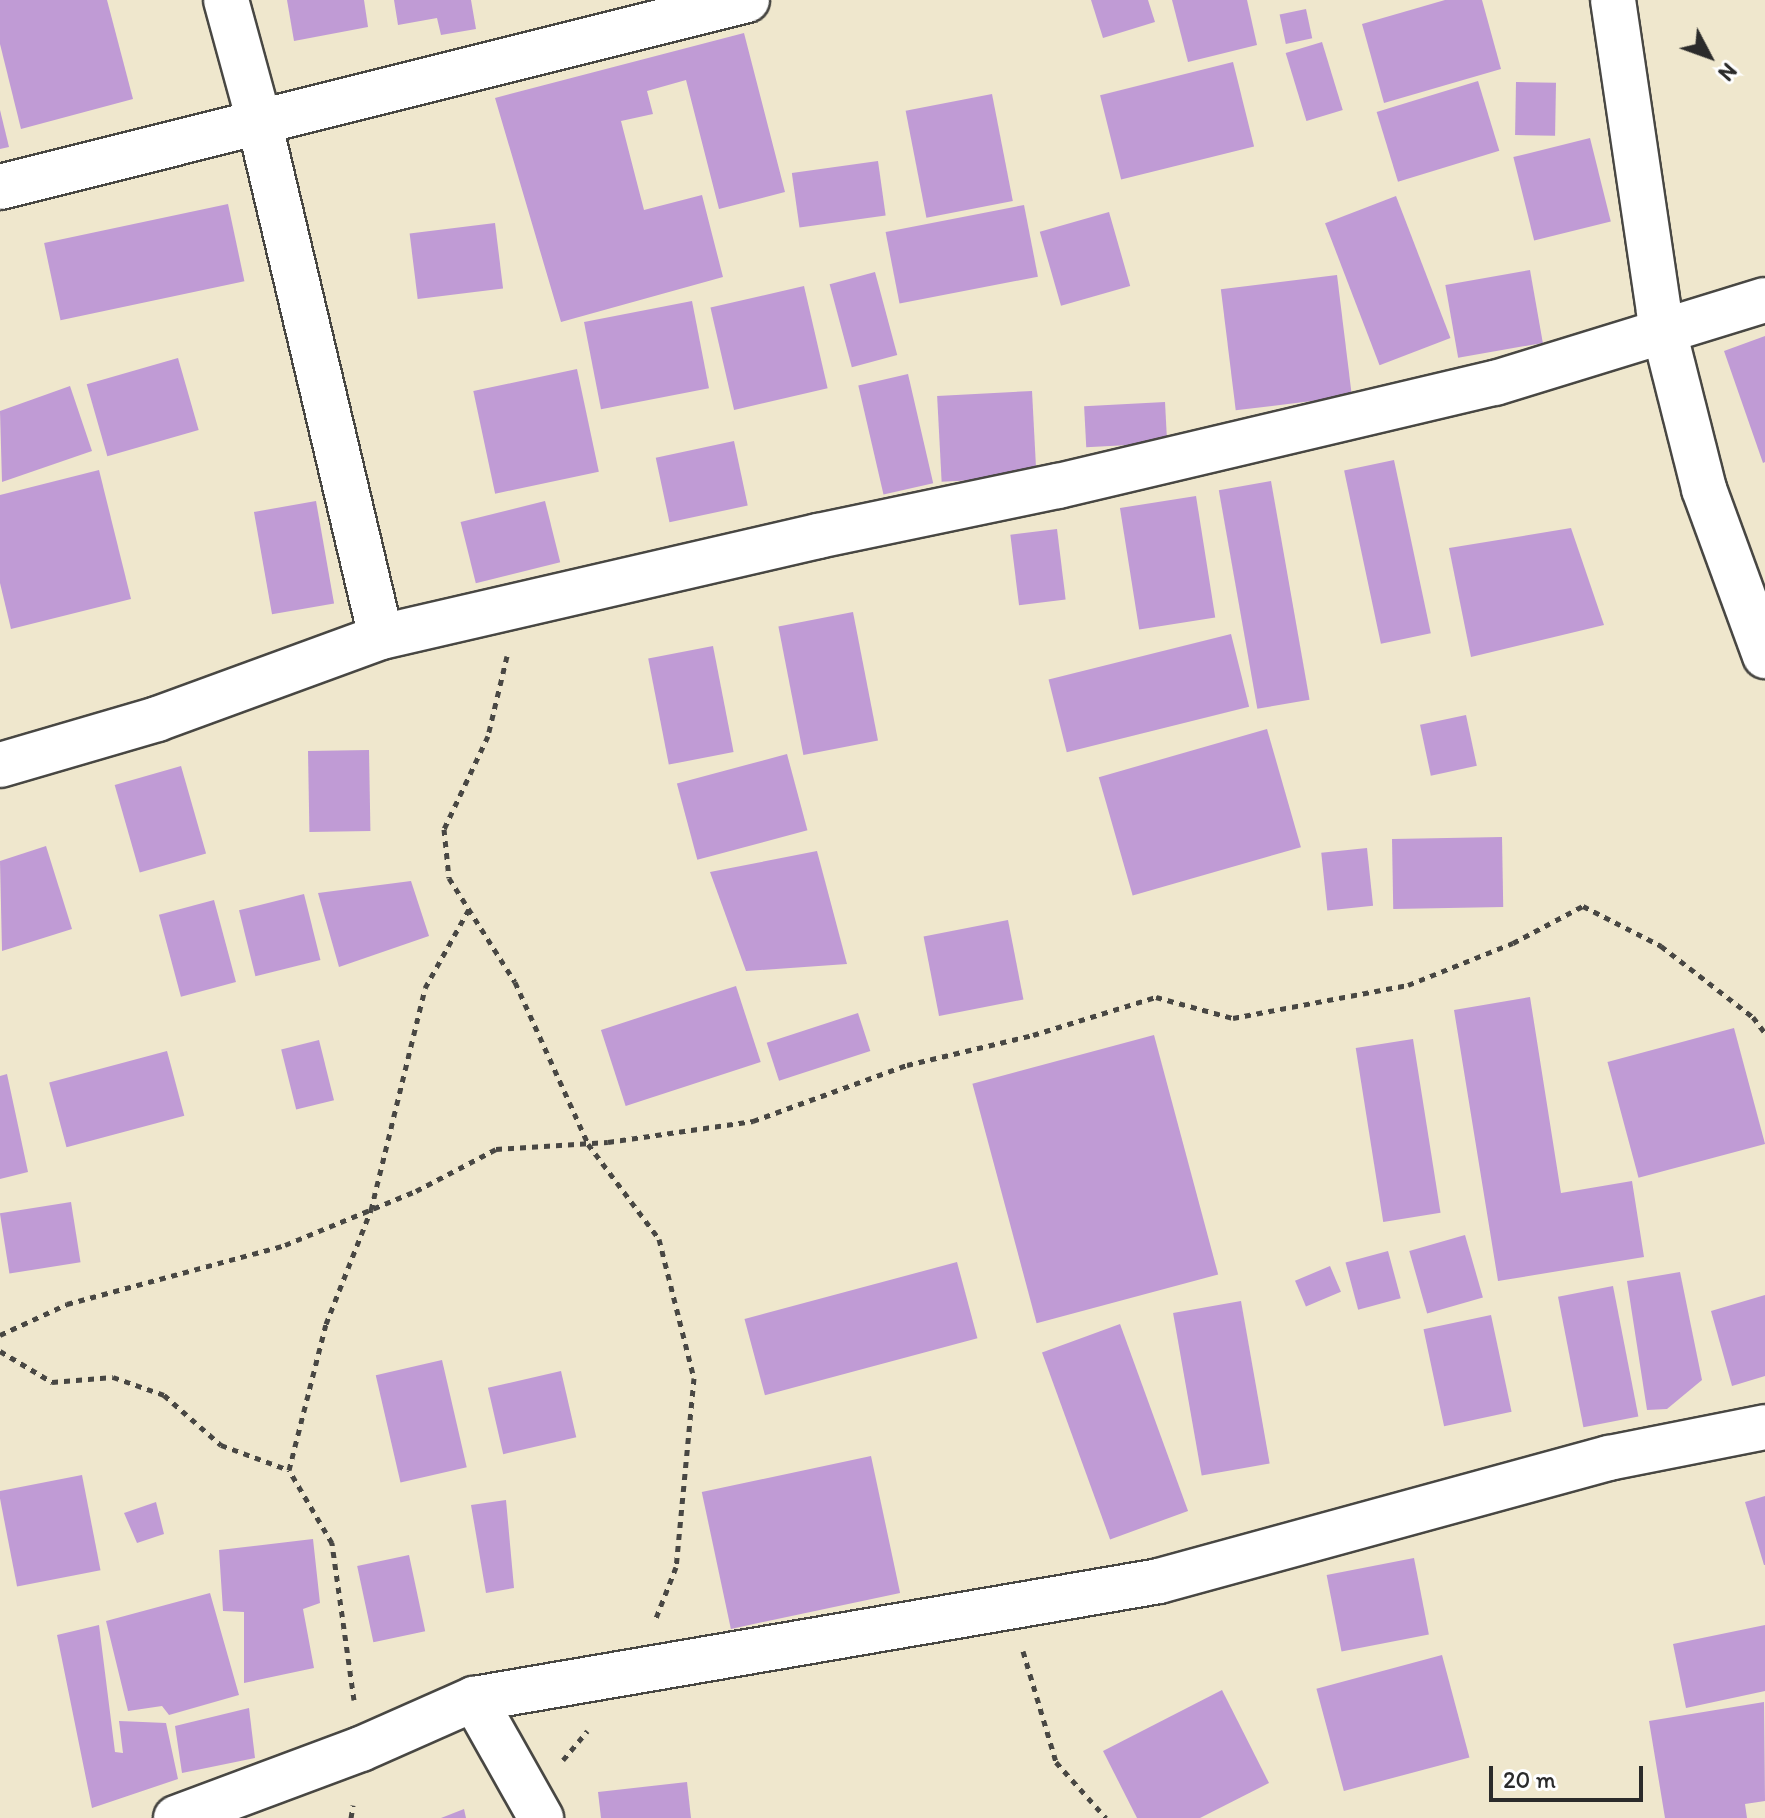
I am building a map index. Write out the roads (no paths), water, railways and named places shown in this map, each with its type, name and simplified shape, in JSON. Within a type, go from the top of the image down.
[{"type":"street","points":[[226,0],[259,121],[381,637]]},
{"type":"street","points":[[0,187],[747,0]]},
{"type":"street","points":[[1613,0],[1664,331],[1704,489],[1765,656]]},
{"type":"street","points":[[0,765],[157,719],[381,637],[818,536],[1058,486],[1480,387],[1765,300]]},
{"type":"street","points":[[176,1818],[361,1749],[474,1699],[1159,1581],[1609,1458],[1765,1427]]},
{"type":"street","points":[[474,1699],[537,1808]]}]
